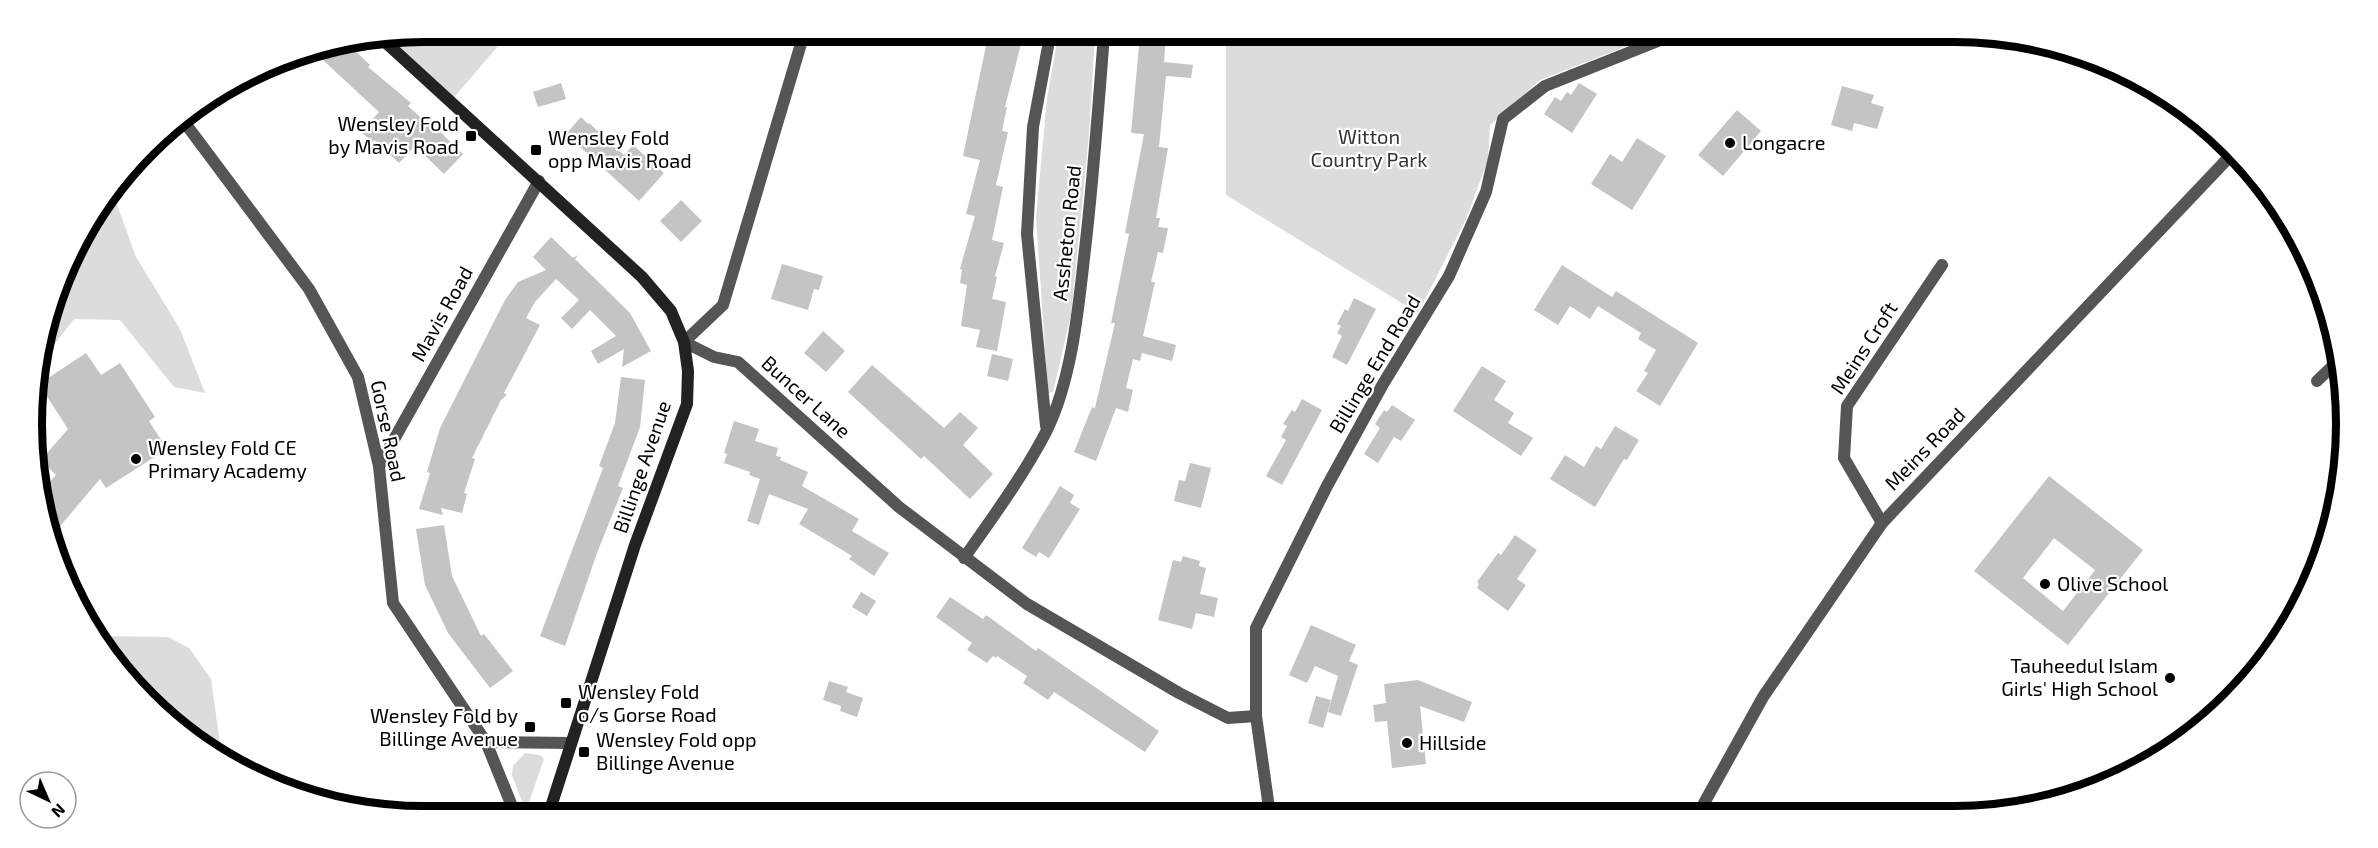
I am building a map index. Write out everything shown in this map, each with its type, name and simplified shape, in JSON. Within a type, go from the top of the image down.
[{"type":"main road","points":[[387,44],[642,277],[671,311],[684,342]]},
{"type":"main road","name":"Billinge Avenue","points":[[551,806],[635,545],[687,404],[688,371],[684,342]]},
{"type":"street","points":[[684,342],[723,305],[802,42]]},
{"type":"street","name":"Assheton Road","points":[[1047,430],[1027,234],[1033,127],[1049,42]]},
{"type":"street","name":"Assheton Road","points":[[964,558],[1007,497],[1047,430],[1065,376],[1077,321],[1090,206],[1103,42]]},
{"type":"street","name":"Billinge End Road","points":[[1269,806],[1256,716],[1256,628],[1327,486],[1383,384],[1449,276],[1486,192],[1503,119],[1545,86],[1655,42]]},
{"type":"street","name":"Gorse Road","points":[[187,125],[309,289],[358,377],[379,466],[393,603],[486,742],[512,806]]},
{"type":"street","name":"Meins Road","points":[[1702,806],[1763,697],[1881,523],[2229,159]]},
{"type":"street","name":"Mavis Road","points":[[379,466],[539,181]]},
{"type":"street","name":"Meins Croft","points":[[1881,523],[1844,458],[1846,406],[1942,265]]},
{"type":"street","name":"Buncer Lane","points":[[684,342],[714,357],[738,362],[898,507],[1027,604],[1179,693],[1228,718],[1256,716]]},
{"type":"street","points":[[2317,381],[2332,367]]},
{"type":"street","points":[[486,742],[571,743]]},
{"type":"green space","points":[[502,42],[450,102],[387,44]]},
{"type":"green space","points":[[1057,42],[1095,42],[1089,134],[1071,315],[1053,392],[1048,393],[1036,217],[1047,99]]},
{"type":"green space","name":"Witton Country Park","points":[[1226,42],[1637,42],[1540,80],[1490,125],[1488,160],[1466,219],[1418,313],[1226,195]]},
{"type":"green space","points":[[115,199],[136,257],[180,329],[205,393],[174,387],[120,320],[74,319],[49,352],[62,301],[81,255]]},
{"type":"green space","points":[[106,636],[168,637],[189,648],[211,679],[221,747],[191,727],[154,694],[121,657]]},
{"type":"green space","points":[[525,753],[540,755],[544,759],[528,805],[523,804],[512,775],[513,766]]},
{"type":"building","points":[[987,42],[1021,42],[1005,107],[1007,107],[1002,131],[1008,132],[996,185],[1003,187],[992,240],[1004,243],[995,276],[997,277],[992,299],[1006,302],[997,351],[976,347],[980,330],[961,326],[967,285],[960,283],[962,270],[960,269],[975,216],[966,214],[980,160],[963,156]]},
{"type":"building","points":[[1139,42],[1165,42],[1164,62],[1193,65],[1191,78],[1166,76],[1159,147],[1168,148],[1156,218],[1160,218],[1158,227],[1168,228],[1163,253],[1158,252],[1151,282],[1155,282],[1143,336],[1176,345],[1172,361],[1142,353],[1140,361],[1133,359],[1126,388],[1133,390],[1128,412],[1116,408],[1096,461],[1074,452],[1092,407],[1095,408],[1115,323],[1111,323],[1129,234],[1125,233],[1144,134],[1131,133]]},
{"type":"building","points":[[353,48],[370,65],[368,67],[411,103],[408,106],[428,124],[430,122],[463,154],[444,174],[415,146],[399,163],[374,140],[373,142],[361,132],[379,112],[319,57]]},
{"type":"building","points":[[561,83],[566,99],[538,107],[533,92]]},
{"type":"building","points":[[1579,83],[1597,94],[1572,133],[1544,114],[1555,97],[1561,101],[1567,92],[1571,95]]},
{"type":"building","points":[[1842,86],[1874,95],[1871,103],[1884,107],[1877,129],[1854,123],[1852,131],[1831,125]]},
{"type":"building","name":"Longacre","points":[[1737,110],[1761,131],[1723,176],[1698,155]]},
{"type":"building","points":[[581,117],[624,155],[633,145],[664,173],[639,201],[566,134]]},
{"type":"building","points":[[1637,138],[1666,156],[1632,210],[1591,184],[1610,154],[1622,162]]},
{"type":"building","points":[[681,200],[702,221],[681,242],[660,221]]},
{"type":"building","points":[[551,237],[573,258],[578,255],[575,259],[630,313],[651,351],[622,367],[624,349],[598,364],[591,351],[616,336],[590,310],[572,329],[561,318],[579,300],[556,279],[535,302],[526,318],[540,325],[504,393],[507,395],[501,400],[472,458],[475,459],[464,493],[467,494],[462,513],[441,508],[443,515],[419,509],[440,428],[505,300],[518,282],[546,270],[533,257]]},
{"type":"building","points":[[782,264],[823,276],[819,290],[814,289],[808,310],[771,299]]},
{"type":"building","points":[[1562,265],[1612,297],[1616,291],[1698,343],[1660,406],[1636,391],[1648,373],[1644,371],[1656,350],[1638,339],[1641,333],[1598,306],[1590,319],[1570,306],[1558,325],[1534,310]]},
{"type":"building","points":[[1354,298],[1376,309],[1347,365],[1332,357],[1342,336],[1337,333],[1341,326],[1337,324],[1345,309],[1348,311]]},
{"type":"building","points":[[823,331],[845,351],[826,372],[804,353]]},
{"type":"building","points":[[86,353],[101,375],[120,363],[155,417],[149,421],[167,449],[106,488],[100,479],[57,530],[47,485],[56,475],[44,463],[44,457],[68,429],[44,391],[44,380]]},
{"type":"building","points":[[992,354],[1013,359],[1008,381],[987,376]]},
{"type":"building","points":[[872,365],[944,428],[960,412],[978,428],[963,445],[993,474],[970,499],[924,456],[921,459],[848,392]]},
{"type":"building","points":[[1482,366],[1506,381],[1494,400],[1514,413],[1508,423],[1533,438],[1521,456],[1453,411]]},
{"type":"building","points":[[621,377],[645,380],[640,427],[618,486],[623,488],[597,553],[565,646],[540,636],[603,468],[599,466],[615,423]]},
{"type":"building","points":[[1302,399],[1322,410],[1282,485],[1266,476],[1286,440],[1281,437],[1287,426],[1283,424],[1292,410],[1295,412]]},
{"type":"building","points":[[1392,405],[1415,420],[1401,441],[1394,437],[1378,463],[1364,454],[1380,428],[1375,424],[1384,410],[1387,412]]},
{"type":"building","points":[[734,421],[759,429],[755,441],[778,448],[776,456],[781,457],[780,460],[808,472],[802,486],[859,519],[852,531],[889,553],[874,576],[849,559],[852,556],[799,524],[808,509],[769,494],[759,525],[747,521],[760,479],[749,475],[750,472],[724,463],[727,454],[724,453]]},
{"type":"building","points":[[1615,426],[1639,440],[1627,460],[1624,459],[1595,507],[1550,479],[1565,455],[1584,467],[1596,446],[1601,449]]},
{"type":"building","points":[[1190,463],[1211,468],[1201,508],[1174,501],[1179,480],[1185,481]]},
{"type":"building","points":[[2049,476],[2143,550],[2068,645],[1974,571]],"holes":[[[2054,538],[2095,570],[2063,611],[2023,578]]]},
{"type":"building","points":[[1060,486],[1074,495],[1070,503],[1080,509],[1049,558],[1039,552],[1036,557],[1022,548]]},
{"type":"building","points":[[444,525],[452,576],[481,636],[484,634],[513,671],[490,688],[448,633],[425,585],[416,529]]},
{"type":"building","points":[[1515,535],[1537,550],[1517,579],[1526,585],[1508,611],[1477,588],[1479,584],[1477,582],[1498,553],[1501,555]]},
{"type":"building","points":[[1183,556],[1200,561],[1199,566],[1206,568],[1200,594],[1218,598],[1214,617],[1196,613],[1192,629],[1158,620],[1173,560],[1181,562]]},
{"type":"building","points":[[861,592],[876,601],[867,616],[852,607]]},
{"type":"building","points":[[950,597],[983,619],[986,615],[1036,651],[1038,648],[1159,731],[1145,752],[1054,692],[1048,700],[1023,683],[1027,676],[997,656],[996,658],[993,656],[987,663],[967,650],[972,643],[936,617]]},
{"type":"building","points":[[1311,625],[1356,645],[1349,661],[1358,665],[1341,716],[1328,712],[1338,676],[1315,666],[1307,683],[1289,675]]},
{"type":"building","name":"Hillside","points":[[1418,680],[1472,702],[1464,722],[1420,706],[1426,764],[1392,768],[1387,721],[1375,722],[1373,705],[1386,703],[1384,684]]},
{"type":"building","points":[[829,681],[848,687],[846,692],[863,698],[857,717],[840,711],[841,706],[823,700]]},
{"type":"building","points":[[1316,696],[1331,700],[1323,728],[1308,723]]},
{"type":"place","name":"Wensley Fold by Mavis Road","points":[[471,136]]},
{"type":"place","name":"Longacre","points":[[1730,143]]},
{"type":"place","name":"Wensley Fold opp Mavis Road","points":[[536,150]]},
{"type":"place","name":"Wensley Fold CE Primary Academy","points":[[136,459]]},
{"type":"place","name":"Olive School","points":[[2045,584]]},
{"type":"place","name":"Tauheedul Islam Girls' High School","points":[[2170,678]]},
{"type":"place","name":"Wensley Fold o/s Gorse Road","points":[[566,703]]},
{"type":"place","name":"Wensley Fold by Billinge Avenue","points":[[530,727]]},
{"type":"place","name":"Hillside","points":[[1407,743]]},
{"type":"place","name":"Wensley Fold opp Billinge Avenue","points":[[584,752]]}]
